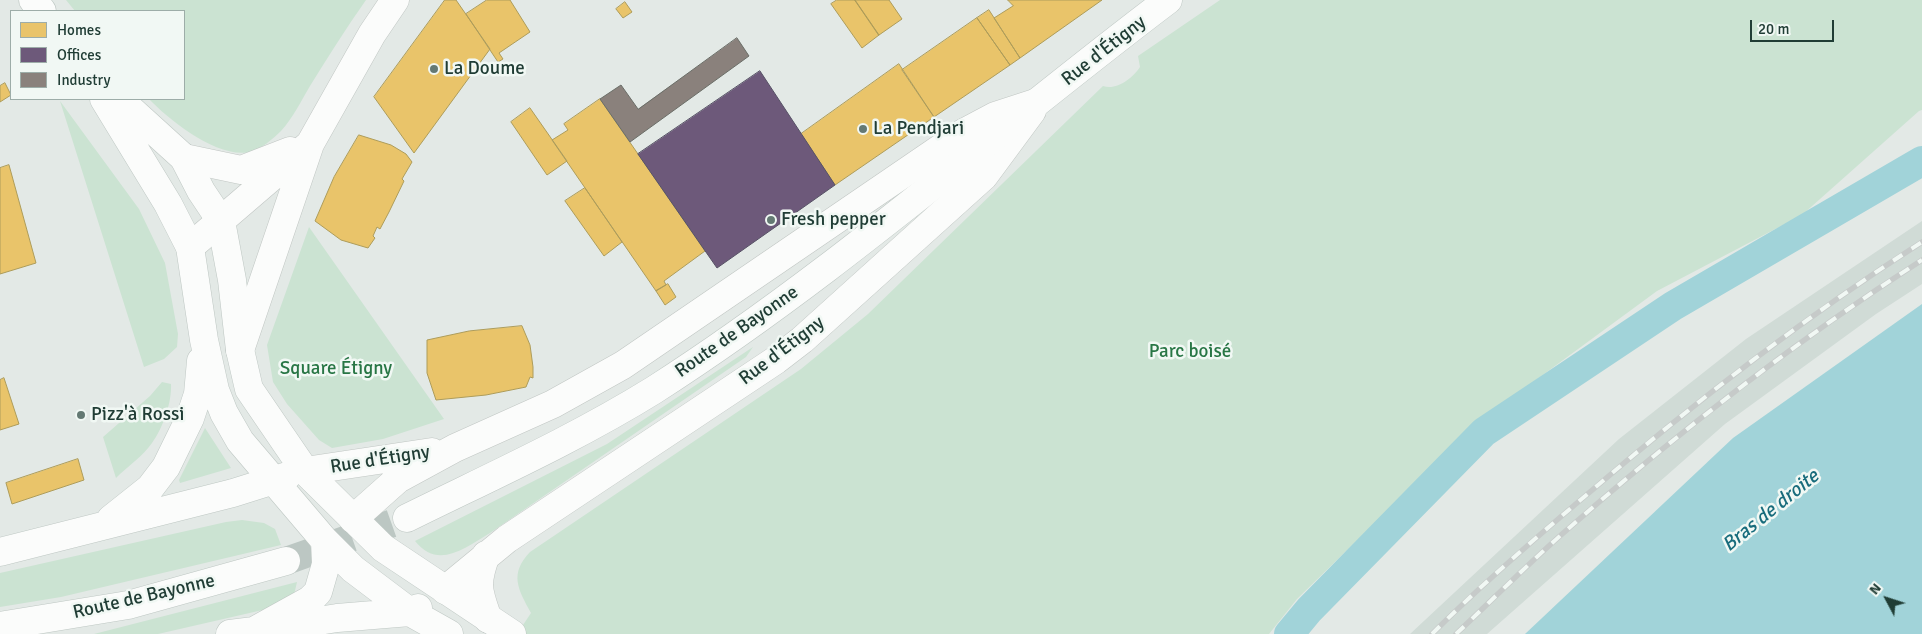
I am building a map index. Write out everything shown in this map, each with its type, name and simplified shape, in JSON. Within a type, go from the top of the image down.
[{"type":"street","points":[[33,0],[41,10]]},
{"type":"street","points":[[240,350],[310,144],[372,34],[395,0]]},
{"type":"street","name":"Rue d'Étigny","points":[[410,612],[445,590],[516,534],[776,360],[802,340],[984,176],[1039,102],[1168,0]]},
{"type":"street","points":[[105,100],[171,210],[190,247],[204,340],[215,390],[224,412],[240,441],[271,480],[325,541],[353,569],[410,612],[449,634]]},
{"type":"street","points":[[121,100],[184,158],[201,192],[221,221],[232,280],[240,350],[249,389],[305,471],[384,548],[512,634]]},
{"type":"street","name":"Rue d'Étigny","points":[[325,541],[398,479],[455,448],[553,404],[600,379],[760,273],[866,198],[963,133],[995,116],[1039,102]]},
{"type":"street","name":"Route de Bayonne","points":[[407,518],[590,428],[656,388],[788,298],[1039,102]]},
{"type":"street","points":[[184,158],[241,170],[310,144]]},
{"type":"street","points":[[190,247],[250,193],[310,144]]},
{"type":"street","points":[[104,524],[150,488],[166,467],[190,418],[198,394],[204,340]]},
{"type":"street","name":"Rue d'Étigny","points":[[271,480],[305,471],[455,448]]},
{"type":"street","points":[[0,552],[104,524],[233,494],[271,480]]},
{"type":"street","points":[[242,632],[310,600],[318,592],[326,564],[325,541]]},
{"type":"street","points":[[486,556],[479,576],[478,588],[488,619]]},
{"type":"street","name":"Route de Bayonne","points":[[0,626],[128,605],[286,561]]},
{"type":"street","points":[[242,632],[337,618],[410,612]]},
{"type":"shaded area","points":[[1922,221],[1922,284],[1876,314],[1725,424],[1487,634],[1410,634],[1619,439],[1746,339]]},
{"type":"green space","points":[[66,0],[366,0],[281,131],[258,149],[237,153],[209,144],[195,136],[181,127],[150,100],[185,100],[185,10],[74,10]]},
{"type":"green space","name":"Parc boisé","points":[[1220,0],[1922,0],[1922,110],[1802,215],[1657,291],[1476,424],[1297,599],[1269,634],[517,634],[531,613],[519,589],[518,582],[519,567],[530,552],[801,369],[868,314],[1103,86],[1113,87],[1129,79],[1140,67],[1138,56]]},
{"type":"green space","points":[[60,101],[139,209],[165,263],[178,334],[177,347],[164,359],[144,367]]},
{"type":"green space","name":"Square Étigny","points":[[309,227],[444,419],[383,439],[332,448],[319,440],[287,404],[273,382],[267,345]]},
{"type":"green space","points":[[753,347],[746,357],[471,545],[452,554],[442,555],[424,550],[415,541],[607,444]]},
{"type":"green space","points":[[162,382],[171,384],[171,391],[166,415],[160,430],[144,452],[116,478],[103,437],[150,396]]},
{"type":"green space","points":[[205,428],[231,468],[180,483],[179,480]]},
{"type":"green space","points":[[242,520],[264,523],[275,529],[281,545],[61,597],[0,607],[0,573]]},
{"type":"green space","points":[[297,582],[294,595],[280,606],[158,634],[94,634]]},
{"type":"water","name":"Bras de droite","points":[[1922,304],[1922,634],[1525,634],[1733,438]]},
{"type":"building: Homes","name":"La Doume","points":[[445,0],[456,0],[490,49],[414,153],[374,97]]},
{"type":"building: Homes","points":[[487,0],[510,0],[530,32],[499,53],[503,59],[498,62],[466,14]]},
{"type":"building: Homes","points":[[837,0],[855,0],[879,35],[862,48],[831,4]]},
{"type":"building: Homes","points":[[855,0],[889,0],[902,19],[879,35]]},
{"type":"building: Homes","points":[[1008,0],[1102,0],[1020,58],[994,18],[1013,6]]},
{"type":"building: Homes","points":[[625,2],[632,12],[623,18],[616,9]]},
{"type":"building: Homes","points":[[989,10],[1020,58],[1010,65],[977,18]]},
{"type":"building: Homes","points":[[977,18],[1010,65],[934,117],[902,70]]},
{"type":"building: Homes","name":"La Pendjari","points":[[899,64],[934,117],[835,185],[801,134]]},
{"type":"building: Homes","points":[[5,83],[10,96],[0,102],[0,86]]},
{"type":"building: Homes","points":[[600,99],[705,251],[664,281],[666,285],[656,291],[552,140],[568,130],[564,124]]},
{"type":"building: Homes","points":[[530,108],[567,161],[547,175],[511,122]]},
{"type":"building: Homes","points":[[359,135],[391,145],[406,154],[412,162],[402,179],[404,181],[389,212],[380,229],[377,227],[373,236],[375,238],[368,248],[341,240],[315,221],[334,177]]},
{"type":"building: Homes","points":[[9,165],[36,263],[0,274],[0,168]]},
{"type":"building: Homes","points":[[585,188],[622,242],[604,256],[565,201]]},
{"type":"building: Homes","points":[[668,284],[676,297],[665,305],[656,291]]},
{"type":"building: Homes","points":[[522,326],[530,345],[533,367],[533,378],[530,377],[526,387],[486,395],[436,400],[427,373],[427,340],[469,331]]},
{"type":"building: Homes","points":[[4,378],[19,424],[0,430],[0,380]]},
{"type":"building: Homes","points":[[78,459],[84,480],[12,504],[6,483]]},
{"type":"building: Offices","points":[[760,71],[835,185],[717,268],[638,154]]},
{"type":"building: Industry","points":[[737,38],[749,56],[630,142],[600,99],[621,85],[638,109]]},
{"type":"waterway","points":[[1289,634],[1309,610],[1484,432],[1673,306],[1922,161]]},
{"type":"tunnel","points":[[286,561],[407,518]]},
{"type":"railway","points":[[1432,634],[1487,581],[1665,429],[1791,332],[1922,242]]},
{"type":"railway","points":[[1456,634],[1561,535],[1646,462],[1782,356],[1922,260]]},
{"type":"place","name":"La Doume","points":[[434,69]]},
{"type":"place","name":"La Pendjari","points":[[863,129]]},
{"type":"place","name":"Fresh pepper","points":[[771,220]]},
{"type":"place","name":"Pizz'à Rossi","points":[[81,415]]}]
